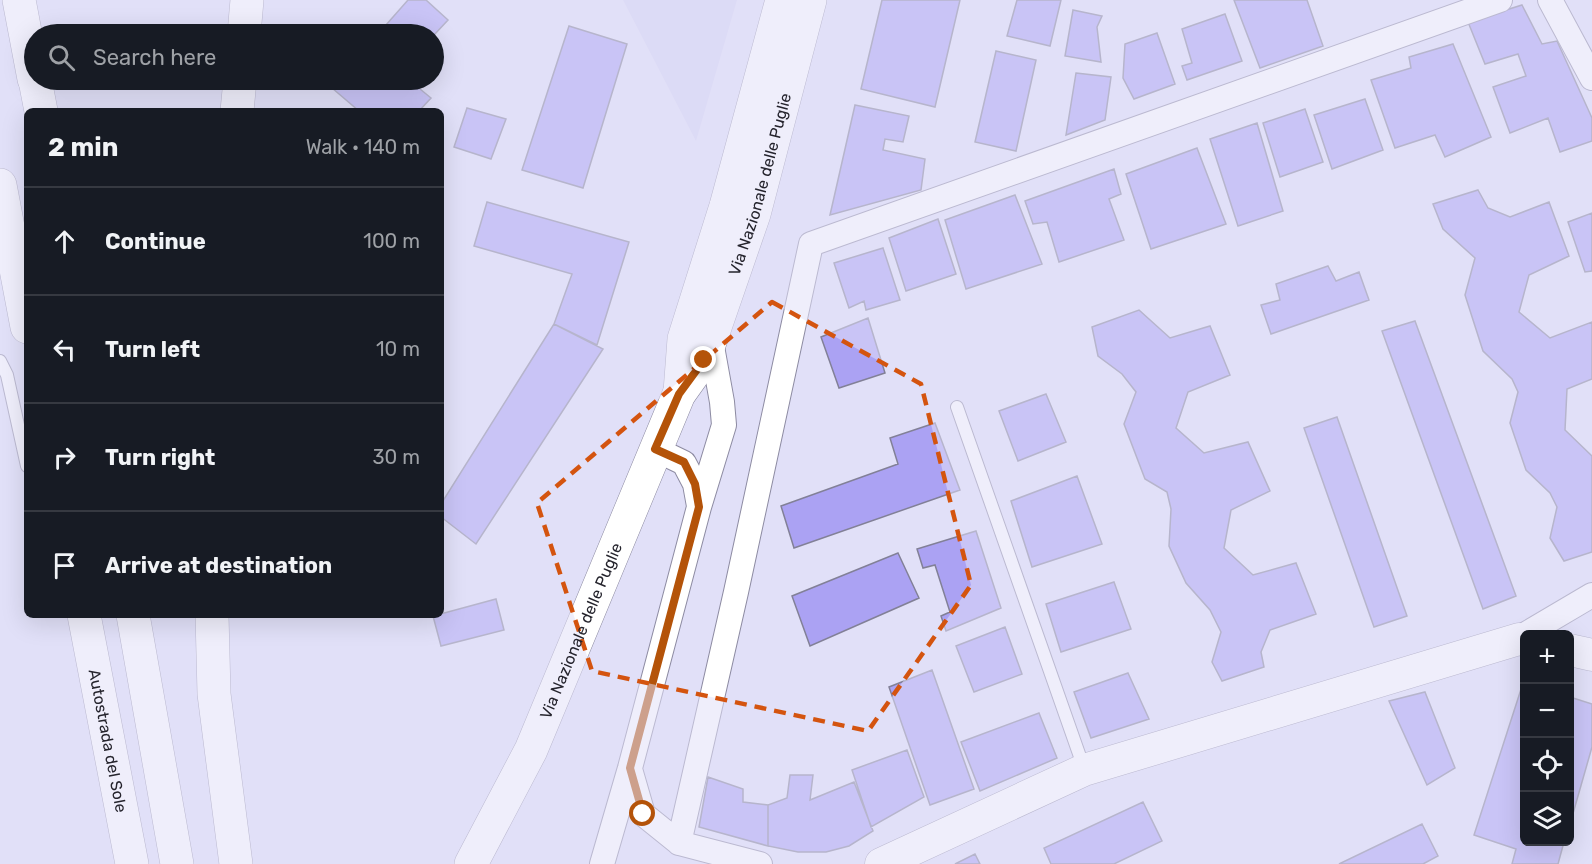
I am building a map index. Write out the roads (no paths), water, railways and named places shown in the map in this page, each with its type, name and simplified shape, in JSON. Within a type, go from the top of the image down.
[{"type":"main road","points":[[19,0],[24,26]]},
{"type":"main road","points":[[245,24],[248,0]]},
{"type":"main road","name":"Via Nazionale delle Puglie","points":[[679,394],[684,339],[726,206],[782,0]]},
{"type":"main road","name":"Via Nazionale delle Puglie","points":[[471,864],[531,750],[679,394],[704,360],[754,214],[810,0]]},
{"type":"main road","points":[[36,90],[39,108]]},
{"type":"main road","points":[[237,108],[239,90]]},
{"type":"main road","points":[[0,185],[24,311]]},
{"type":"main road","name":"Autostrada del Sole","points":[[85,618],[132,864]]},
{"type":"main road","points":[[134,618],[177,864]]},
{"type":"main road","points":[[212,618],[214,694],[236,864]]},
{"type":"street","points":[[679,843],[812,244],[1500,0]]},
{"type":"street","points":[[1550,0],[1592,78]]},
{"type":"street","points":[[602,864],[630,768],[699,507],[724,425],[711,341]]},
{"type":"street","points":[[655,449],[684,462],[695,484],[699,507]]},
{"type":"street","points":[[1535,630],[1592,596]]},
{"type":"street","points":[[881,864],[1084,770],[1520,638]]},
{"type":"street","points":[[1574,651],[1592,655]]},
{"type":"street","points":[[630,768],[643,814],[679,843],[760,864]]},
{"type":"lane","points":[[0,361],[7,375],[24,452]]},
{"type":"lane","points":[[957,407],[1084,770]]}]
